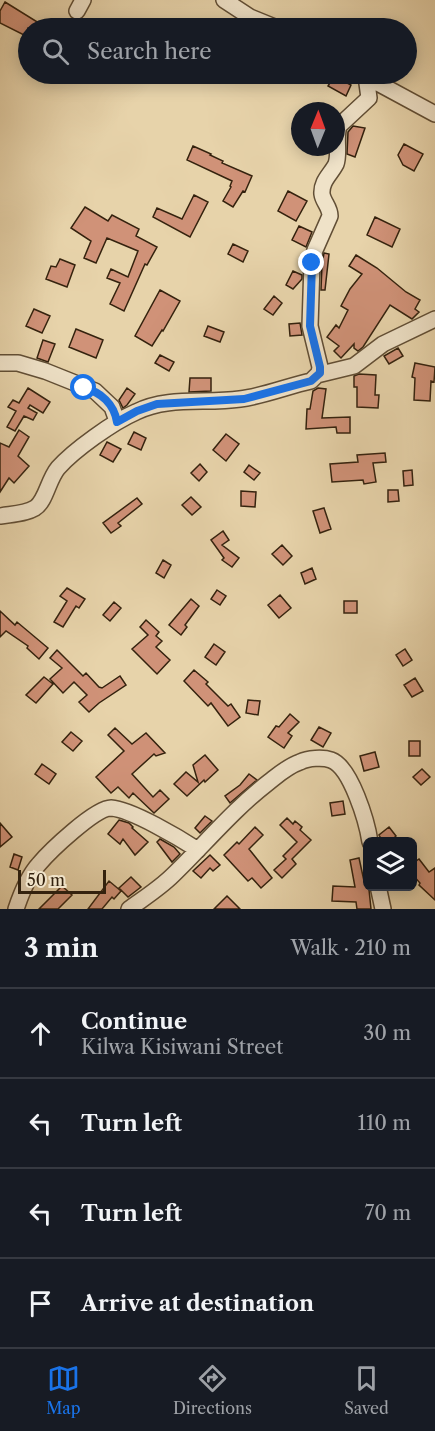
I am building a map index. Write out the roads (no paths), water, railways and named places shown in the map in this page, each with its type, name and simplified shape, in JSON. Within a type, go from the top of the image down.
[{"type":"street","points":[[224,0],[252,18]]},
{"type":"street","points":[[0,516],[23,513],[35,508],[41,503],[48,484],[58,468],[84,445],[137,411],[157,404],[244,399],[311,381],[317,375],[320,367],[310,326],[312,263],[315,250],[330,216],[330,210],[324,199],[324,183],[337,161],[339,126],[369,98],[365,84]]},
{"type":"street","points":[[380,84],[435,114]]},
{"type":"street","points":[[317,375],[354,366],[383,344],[435,319]]},
{"type":"street","points":[[0,363],[27,365],[94,390],[112,407],[117,422]]},
{"type":"street","points":[[129,909],[170,878],[249,798],[284,770],[300,761],[332,760],[344,771],[367,825],[369,837]]},
{"type":"street","points":[[16,909],[38,864],[83,823],[106,808],[122,810],[168,831],[198,850]]},
{"type":"street","points":[[379,891],[383,909]]}]
